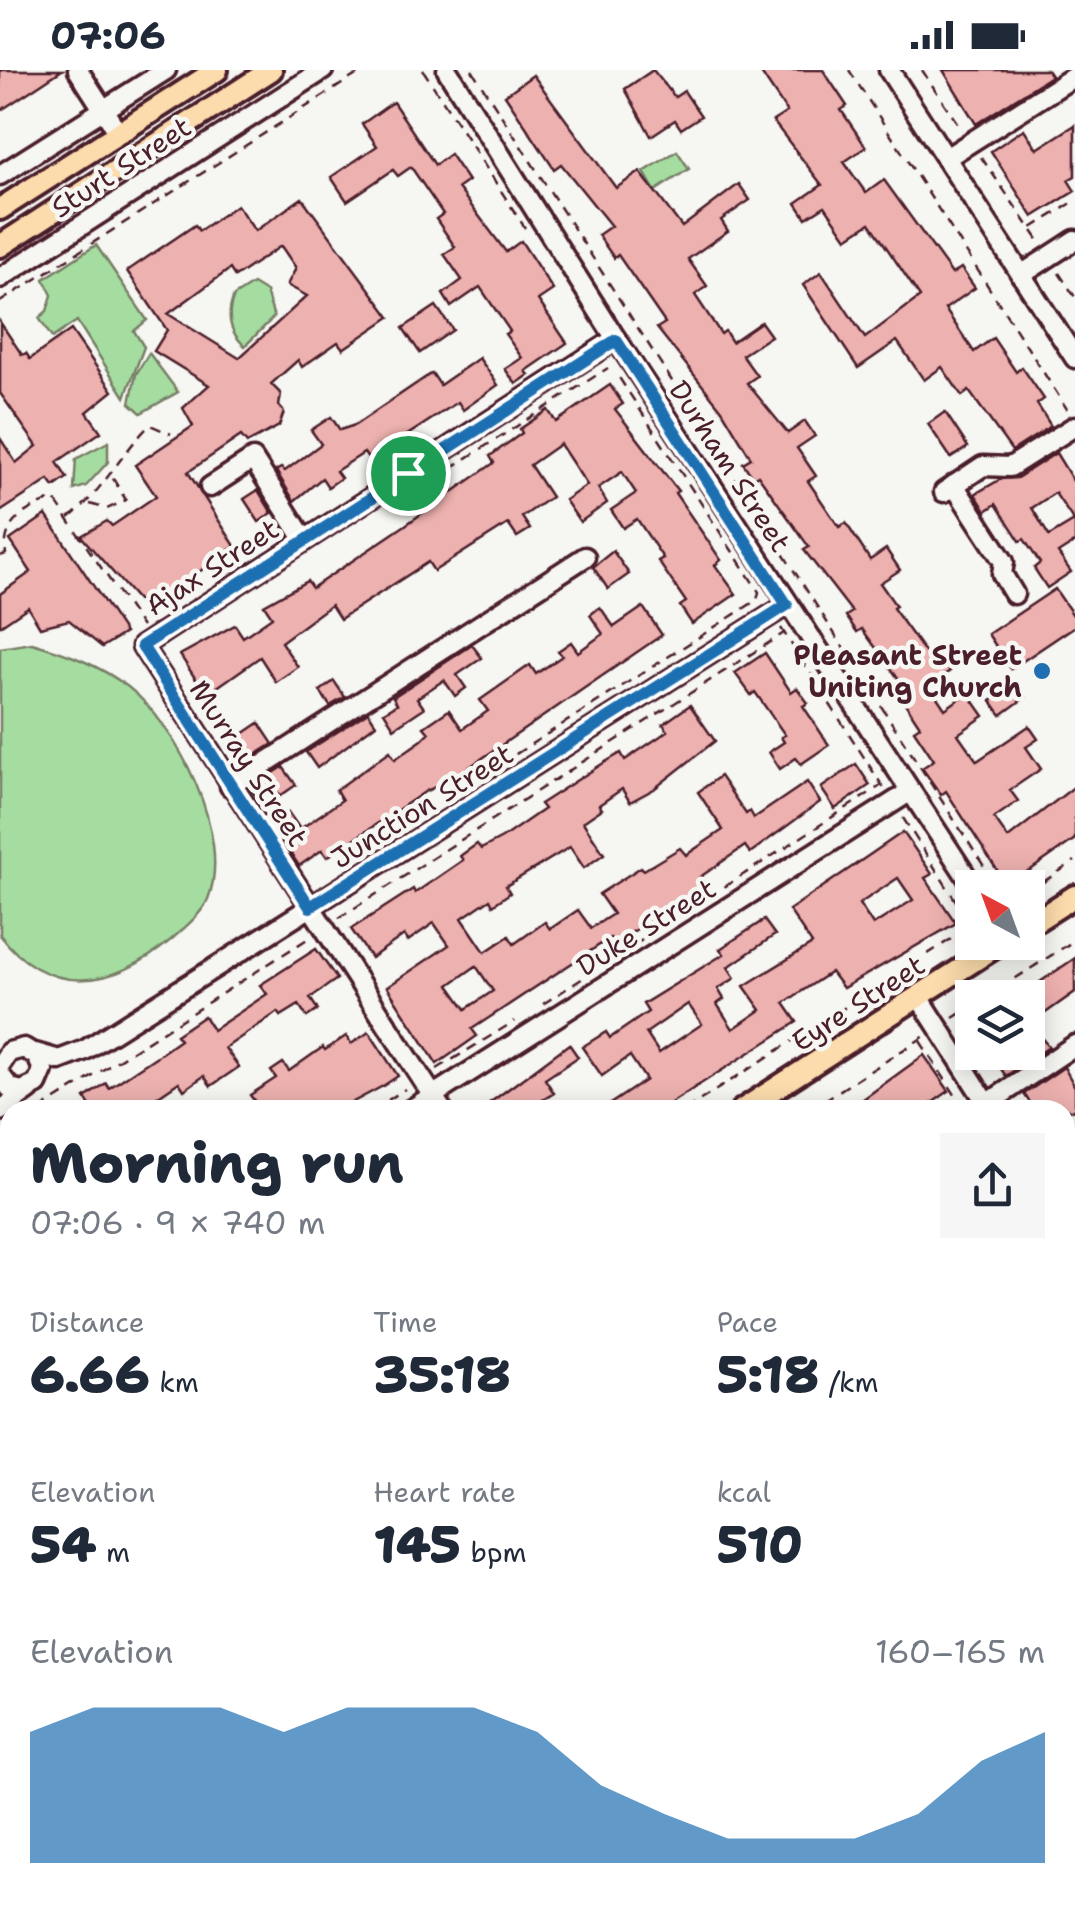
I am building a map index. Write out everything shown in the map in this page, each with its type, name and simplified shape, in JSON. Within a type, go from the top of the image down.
[{"type":"main road","name":"Sturt Street","points":[[0,210],[217,70]]},
{"type":"main road","name":"Sturt Street","points":[[0,246],[271,70]]},
{"type":"main road","points":[[1045,915],[1075,896]]},
{"type":"main road","name":"Eyre Street","points":[[758,1100],[975,960]]},
{"type":"street","points":[[78,70],[119,134]]},
{"type":"street","name":"Sturt Street","points":[[0,176],[166,70]]},
{"type":"street","name":"Sturt Street","points":[[0,278],[323,70]]},
{"type":"street","name":"Durham Street","points":[[447,70],[779,609],[911,791],[962,870]]},
{"type":"street","points":[[889,70],[1075,358]]},
{"type":"street","points":[[946,158],[1075,76]]},
{"type":"street","points":[[1021,275],[1075,240]]},
{"type":"street","name":"Ajax Street","points":[[142,637],[616,340]]},
{"type":"street","points":[[1014,594],[1002,574],[1004,562],[949,488],[983,466],[1010,467],[1075,423]]},
{"type":"street","points":[[210,487],[253,459],[304,539]]},
{"type":"street","points":[[230,786],[585,557]]},
{"type":"street","name":"Junction Street","points":[[0,1046],[59,1060],[85,1050],[779,609]]},
{"type":"street","name":"Murray Street","points":[[142,637],[230,786],[435,1100]]},
{"type":"street","name":"Duke Street","points":[[442,1100],[911,791]]},
{"type":"street","points":[[919,997],[984,1100]]},
{"type":"street","points":[[1000,1100],[1075,1045]]},
{"type":"street","points":[[27,1050],[42,1066],[35,1086],[18,1091],[1,1076],[9,1052],[27,1050]]},
{"type":"street","name":"Junction Street","points":[[35,1086],[68,1067],[85,1050]]},
{"type":"path","points":[[0,302],[364,70]]},
{"type":"path","points":[[423,70],[524,227]]},
{"type":"path","points":[[472,70],[986,870]]},
{"type":"path","points":[[848,70],[1075,423]]},
{"type":"path","points":[[1031,229],[1075,200]]},
{"type":"path","points":[[1075,280],[1068,285],[1075,297]]},
{"type":"path","points":[[614,368],[758,596],[779,609],[784,633],[955,899]]},
{"type":"path","points":[[68,519],[89,503],[109,472],[150,425],[171,434]]},
{"type":"path","points":[[89,503],[108,508],[126,500],[109,472]]},
{"type":"path","points":[[0,556],[6,554],[4,540],[13,521],[22,512],[54,499],[142,637]]},
{"type":"path","points":[[358,855],[758,596]]},
{"type":"path","points":[[332,924],[784,633]]},
{"type":"path","points":[[534,1009],[882,785]]},
{"type":"path","points":[[1045,881],[1075,861]]},
{"type":"path","points":[[56,1100],[314,934]]},
{"type":"path","points":[[701,1100],[955,937]]},
{"type":"path","points":[[1014,980],[1075,940]]},
{"type":"path","points":[[428,1074],[518,1020]]},
{"type":"path","points":[[825,1100],[919,1040],[958,1100]]},
{"type":"path","points":[[388,1100],[411,1085]]},
{"type":"green space","points":[[677,151],[689,169],[655,191],[644,172]]},
{"type":"green space","points":[[96,245],[147,320],[134,331],[144,347],[125,397],[77,321],[52,338],[39,318],[47,311],[52,295],[44,279]]},
{"type":"green space","points":[[253,284],[266,292],[274,317],[245,346],[232,329],[230,310],[234,296]]},
{"type":"green space","points":[[149,353],[178,392],[141,413],[130,403],[136,374]]},
{"type":"green space","points":[[108,442],[108,462],[86,486],[74,490],[76,459]]},
{"type":"green space","points":[[32,643],[106,672],[147,705],[182,755],[207,815],[214,874],[205,905],[151,955],[106,976],[62,977],[40,970],[19,956],[0,935],[0,648]]},
{"type":"building","points":[[0,70],[62,70],[0,111]]},
{"type":"building","points":[[653,70],[675,97],[684,91],[701,116],[681,129],[675,120],[651,136],[625,89]]},
{"type":"building","points":[[759,70],[823,70],[847,106],[841,110],[866,147],[844,162],[866,193],[884,180],[952,274],[961,268],[975,288],[945,309],[974,352],[993,338],[1016,372],[1022,367],[1044,399],[1037,404],[1051,426],[1012,451],[969,391],[962,396],[942,367],[924,380],[897,341],[858,368],[803,285],[821,272],[865,338],[920,297],[870,223],[847,238],[825,206],[806,218],[796,203],[822,185],[773,121],[787,112]]},
{"type":"building","points":[[943,70],[1047,70],[1051,76],[976,124]]},
{"type":"building","points":[[533,75],[616,188],[640,172],[682,227],[739,184],[750,200],[721,220],[728,231],[688,259],[707,286],[695,295],[721,334],[725,331],[732,342],[761,322],[771,336],[742,355],[757,376],[747,383],[788,433],[805,421],[815,436],[797,448],[816,476],[808,481],[839,527],[846,523],[870,560],[886,549],[900,570],[880,583],[932,662],[941,656],[950,671],[929,685],[945,709],[968,693],[984,716],[958,734],[977,761],[1029,726],[1038,739],[1026,747],[1041,769],[1010,790],[1018,801],[994,818],[1008,838],[1075,786],[1075,839],[1030,870],[997,870],[946,791],[941,795],[922,768],[934,760],[914,730],[920,726],[899,694],[906,689],[862,629],[857,632],[846,616],[852,612],[804,550],[809,547],[758,475],[753,478],[743,463],[751,458],[722,410],[657,328],[665,323],[618,255],[614,258],[598,235],[611,226],[561,164],[554,169],[505,95]]},
{"type":"building","points":[[393,102],[435,165],[450,154],[468,181],[458,188],[506,252],[521,241],[553,290],[538,300],[567,343],[526,371],[529,375],[516,384],[505,369],[522,358],[505,334],[510,331],[480,287],[451,307],[443,294],[462,280],[444,254],[455,247],[436,219],[443,214],[411,167],[398,176],[393,170],[347,201],[331,177],[377,146],[362,124]]},
{"type":"building","points":[[1075,125],[1075,176],[1068,180],[1075,191],[1033,217],[991,151],[1024,129],[1037,149]]},
{"type":"building","points":[[302,198],[390,317],[343,349],[338,342],[302,367],[298,360],[271,384],[281,394],[279,406],[284,412],[279,426],[247,443],[241,436],[188,472],[235,546],[146,610],[81,536],[107,521],[112,526],[156,496],[135,465],[193,426],[183,408],[209,385],[154,351],[167,330],[127,271],[195,225],[199,231],[237,205],[255,231]],"holes":[[[281,246],[296,268],[287,285],[307,296],[239,358],[168,314],[230,269],[235,277]]]},
{"type":"building","points":[[436,306],[453,330],[420,353],[403,328]]},
{"type":"building","points":[[0,322],[22,355],[26,353],[30,359],[71,330],[113,391],[87,412],[101,432],[57,462],[67,478],[54,487],[49,480],[0,512],[0,438],[16,463],[37,446],[0,393]]},
{"type":"building","points":[[479,358],[498,385],[463,410],[458,402],[369,460],[364,453],[336,471],[341,478],[328,487],[322,478],[294,501],[276,471],[285,471],[321,444],[311,430],[331,417],[340,430],[355,425],[432,373],[440,385]]},
{"type":"building","points":[[610,385],[623,404],[615,409],[678,491],[675,493],[721,560],[715,565],[736,594],[692,624],[680,606],[686,602],[658,561],[663,558],[637,519],[623,528],[611,510],[636,493],[622,472],[598,488],[607,503],[580,522],[565,500],[587,485],[560,444],[530,465],[551,497],[522,517],[530,529],[517,537],[508,524],[434,571],[428,562],[340,619],[331,605],[281,642],[298,667],[276,682],[260,657],[206,695],[180,655],[235,625],[243,637],[272,617],[264,605],[307,581],[312,588],[404,526],[494,463],[490,456],[522,433],[520,429],[548,410],[556,422]]},
{"type":"building","points":[[945,412],[968,447],[951,458],[928,424]]},
{"type":"building","points":[[1056,453],[1075,484],[1075,542],[1058,553],[1071,572],[1047,588],[1034,568],[1040,563],[1024,539],[1020,541],[996,504],[986,511],[975,494],[1001,479],[1017,478]],"holes":[[[1055,493],[1074,521],[1049,536],[1032,508]]]},
{"type":"building","points":[[258,490],[272,513],[259,522],[244,499]]},
{"type":"building","points":[[46,515],[125,633],[102,647],[69,620],[40,627],[28,607],[0,626],[0,594],[31,572],[10,540]]},
{"type":"building","points":[[613,551],[629,574],[608,589],[593,567]]},
{"type":"building","points":[[1055,589],[1075,618],[1075,626],[1011,669],[988,634]]},
{"type":"building","points":[[600,607],[614,627],[643,607],[662,635],[449,781],[426,791],[327,857],[322,850],[299,866],[271,823],[288,812],[300,829],[342,800],[336,790],[390,751],[395,759],[422,740],[429,733],[424,727],[449,710],[462,729],[488,711],[480,700],[530,665],[536,674],[562,656],[558,651],[571,642],[578,652],[603,634],[590,615]]},
{"type":"building","points":[[472,645],[482,658],[457,675],[466,688],[455,696],[444,680],[417,698],[424,708],[394,728],[384,712],[397,704],[393,697]]},
{"type":"building","points":[[765,653],[791,692],[797,688],[808,703],[803,706],[829,745],[801,764],[796,758],[780,769],[769,752],[784,742],[781,737],[785,735],[755,692],[751,695],[735,673]]},
{"type":"building","points":[[334,681],[345,697],[330,706],[320,691]]},
{"type":"building","points":[[1017,683],[1026,697],[1001,715],[991,701]]},
{"type":"building","points":[[690,705],[715,741],[654,789],[630,802],[622,789],[599,805],[602,809],[583,822],[604,854],[584,868],[570,847],[506,886],[510,893],[493,905],[490,899],[462,918],[485,952],[509,936],[514,944],[545,922],[550,929],[578,910],[591,928],[613,914],[599,894],[680,848],[686,855],[723,830],[698,792],[720,776],[746,814],[750,811],[754,818],[807,782],[820,802],[750,853],[745,846],[700,877],[706,885],[651,921],[613,943],[610,938],[472,1029],[477,1036],[437,1064],[387,987],[449,945],[434,923],[408,941],[404,935],[371,958],[351,929],[413,889],[415,893],[463,860],[460,856],[477,844],[481,849],[502,838],[544,809],[540,804],[602,764],[621,753],[625,760],[668,731],[663,724]],"holes":[[[476,966],[493,991],[466,1009],[449,985]]]},
{"type":"building","points":[[368,712],[376,724],[317,768],[306,752]]},
{"type":"building","points":[[259,723],[273,744],[241,764],[228,744]]},
{"type":"building","points":[[856,764],[870,785],[835,809],[821,788]]},
{"type":"building","points":[[283,767],[296,785],[280,796],[275,789],[259,801],[250,788]]},
{"type":"building","points":[[903,832],[932,874],[925,878],[955,924],[843,988],[831,972],[784,1003],[797,1022],[676,1100],[616,1100],[646,1080],[630,1056],[602,1076],[582,1047],[606,1032],[610,1038],[648,1012],[643,1004],[724,954],[720,949],[764,920],[775,935],[728,967],[735,978],[718,989],[724,999],[717,1004],[733,1029],[761,1010],[744,986],[812,944],[789,910]],"holes":[[[898,878],[913,900],[873,925],[859,904]],[[688,1004],[702,1024],[659,1053],[646,1033]]]},
{"type":"building","points":[[316,949],[337,979],[310,998],[318,1010],[307,1017],[299,1005],[281,1016],[278,1012],[225,1048],[239,1067],[211,1086],[204,1076],[184,1090],[179,1082],[153,1100],[85,1098],[106,1083],[109,1088],[160,1054],[180,1040],[176,1035],[204,1016],[213,1030],[267,994],[260,985]]},
{"type":"building","points":[[1075,958],[1075,992],[1045,1013],[1043,980]]},
{"type":"building","points":[[369,1032],[398,1076],[357,1100],[254,1100],[250,1095],[276,1078],[271,1071],[283,1063],[289,1071],[346,1036],[351,1044]]},
{"type":"building","points":[[569,1044],[578,1057],[545,1079],[554,1093],[542,1100],[493,1100]]},
{"type":"building","points":[[924,1055],[949,1091],[936,1100],[862,1100]]},
{"type":"building","points":[[1064,1067],[1075,1087],[1075,1100],[1028,1100],[1024,1094]]},
{"type":"place","name":"Pleasant Street Uniting Church","points":[[1042,671]]},
{"type":"route","points":[[616,340],[787,605],[310,907],[142,646],[408,473],[616,340]]}]
